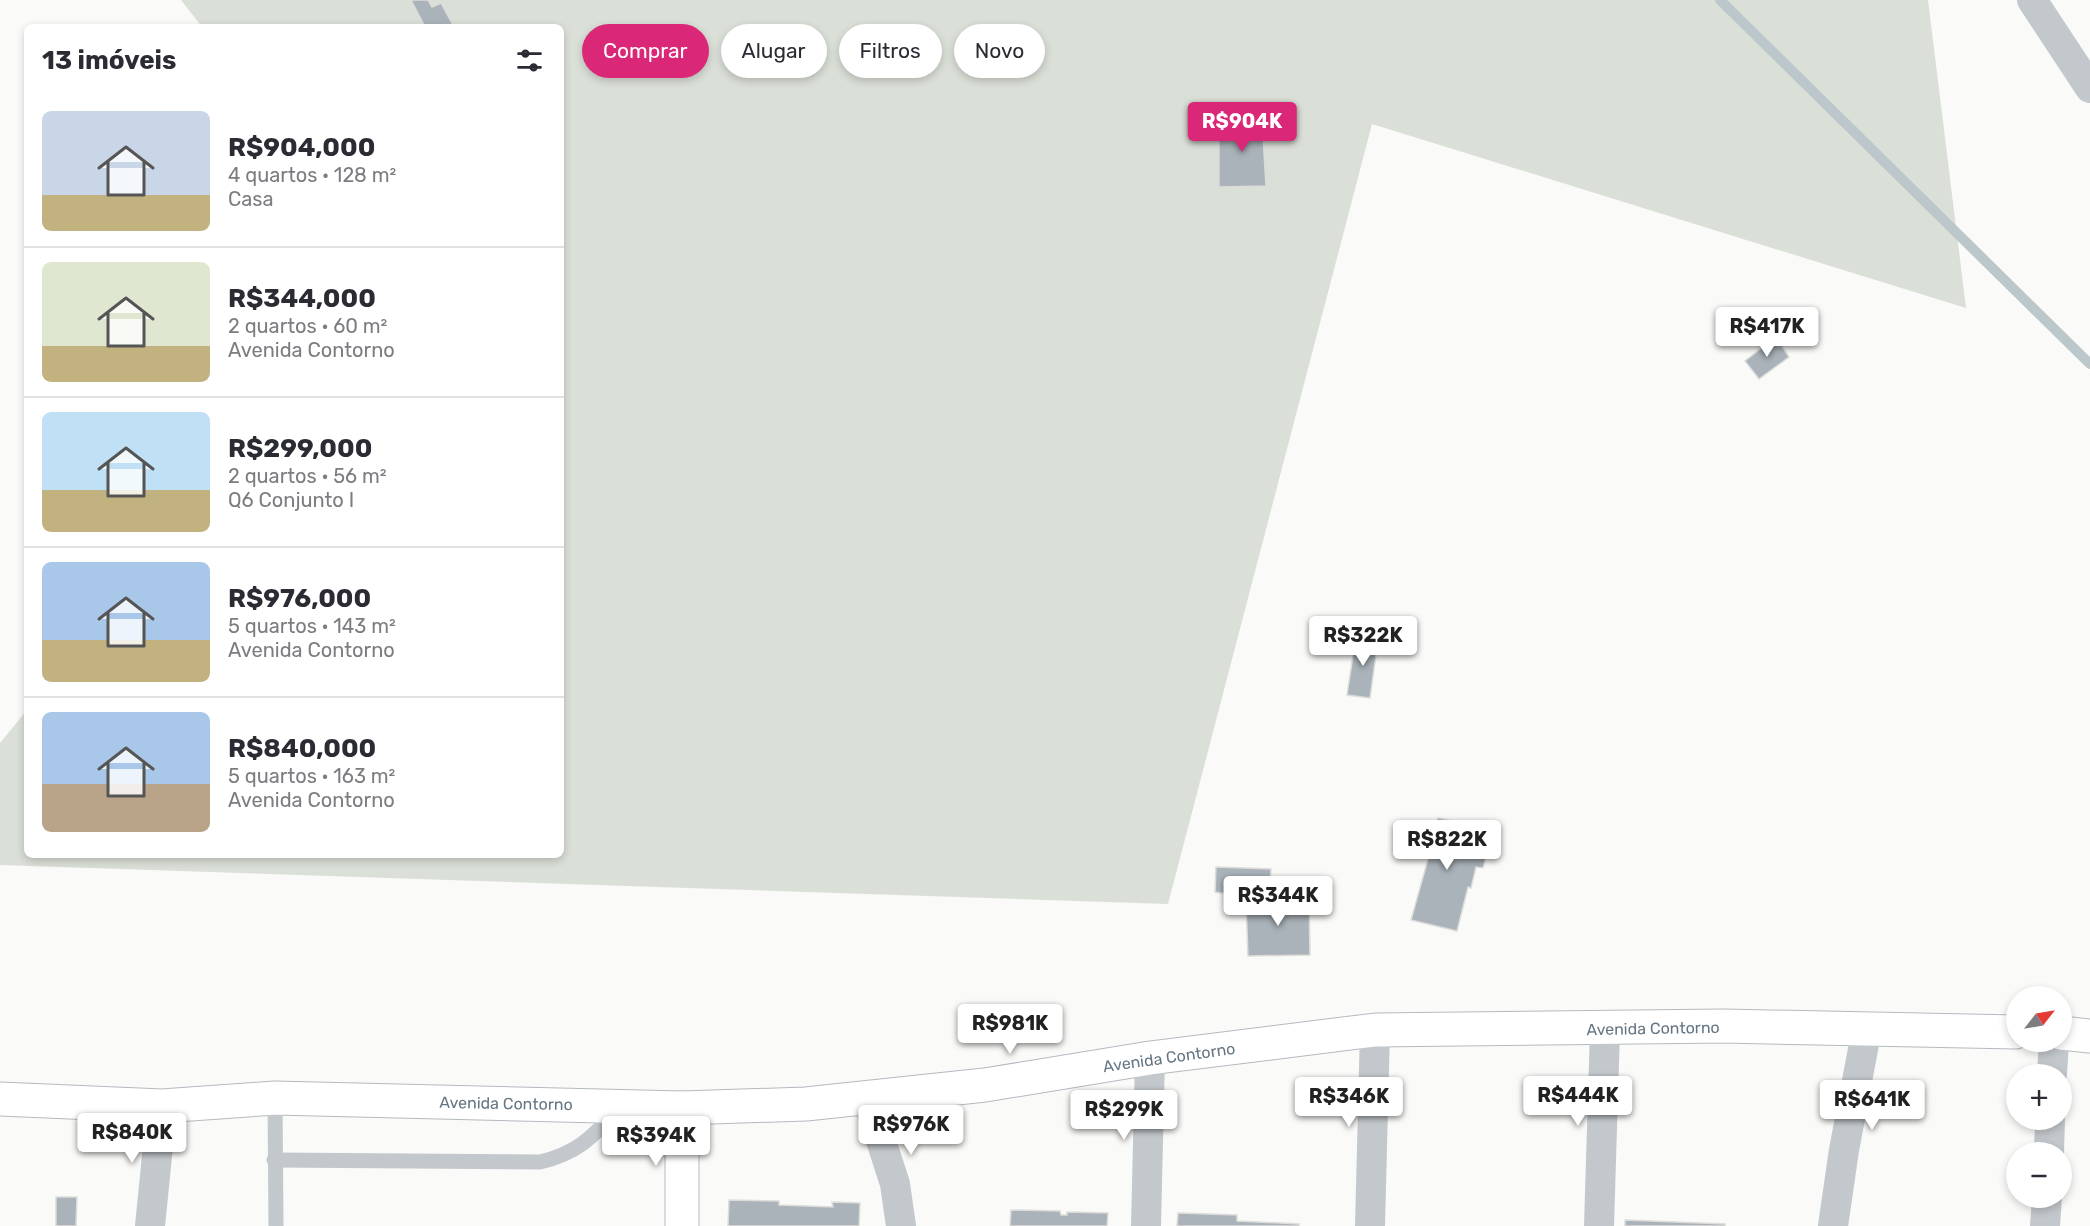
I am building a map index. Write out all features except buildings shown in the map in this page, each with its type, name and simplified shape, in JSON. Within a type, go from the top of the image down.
[{"type":"street","points":[[2032,0],[2090,88]]},
{"type":"street","name":"Avenida Contorno","points":[[0,1098],[162,1106],[275,1098],[682,1108],[806,1104],[985,1085],[1150,1058],[1375,1030],[1605,1030],[1723,1026],[2006,1032]]},
{"type":"street","points":[[1833,1226],[1844,1150],[1867,1028]]},
{"type":"street","points":[[1370,1226],[1375,1030]]},
{"type":"street","points":[[1599,1226],[1605,1030]]},
{"type":"street","points":[[2072,1034],[2090,1036]]},
{"type":"street","points":[[1146,1226],[1150,1058]]},
{"type":"street","points":[[867,1097],[895,1184],[900,1226]]},
{"type":"street","points":[[150,1226],[162,1106]]},
{"type":"street","points":[[682,1108],[682,1226]]},
{"type":"street","points":[[2045,1226],[2046,1208]]},
{"type":"lane","points":[[275,1098],[276,1226]]},
{"type":"lane","points":[[274,1160],[540,1162],[564,1157],[590,1139],[622,1106]]},
{"type":"shaded area","points":[[181,0],[1928,0],[1966,308],[1372,124],[1168,904],[0,865],[0,743],[24,714],[24,858],[564,858],[564,24],[200,24]]},
{"type":"waterway","points":[[1720,0],[2090,364]]}]
